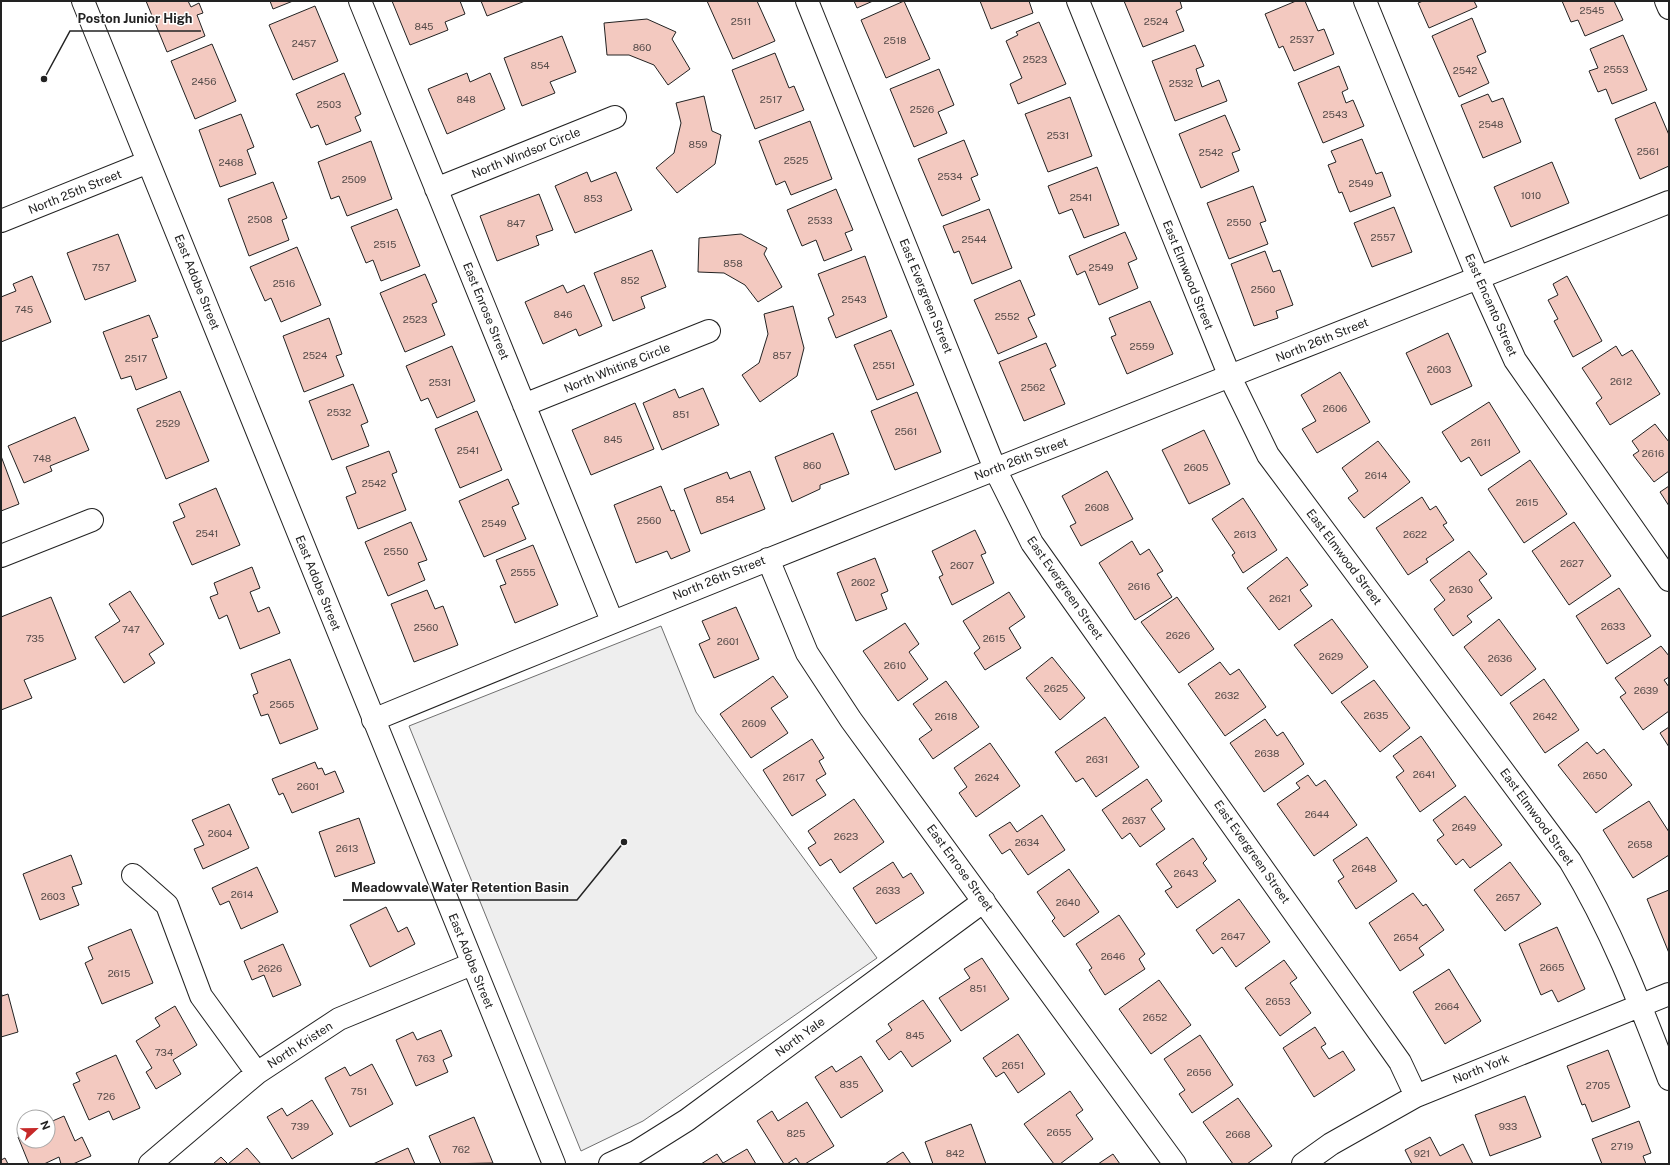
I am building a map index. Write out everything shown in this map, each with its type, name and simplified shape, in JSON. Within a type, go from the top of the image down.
[{"type":"street","name":"East Adobe Street","points":[[83,1],[554,1164]]},
{"type":"street","name":"East Enrose Street","points":[[360,1],[612,621]]},
{"type":"street","name":"East Evergreen Street","points":[[807,1],[995,469],[1032,543],[1400,1062],[1416,1096]]},
{"type":"street","name":"East Elmwood Street","points":[[1078,1],[1230,377],[1268,455],[1570,861],[1588,891],[1615,944],[1669,1079]]},
{"type":"street","name":"East Encanto Street","points":[[1365,1],[1478,278],[1515,360],[1669,580]]},
{"type":"street","points":[[1666,1],[1669,8]]},
{"type":"street","name":"North Windsor Circle","points":[[436,189],[615,117]]},
{"type":"street","name":"North 25th Street","points":[[1,221],[148,162]]},
{"type":"street","name":"North 26th Street","points":[[373,720],[612,621],[1669,202]]},
{"type":"street","name":"North Whiting Circle","points":[[524,405],[709,331]]},
{"type":"street","points":[[1,556],[92,520]]},
{"type":"street","name":"East Enrose Street","points":[[768,559],[807,653],[852,720],[1175,1164]]},
{"type":"street","points":[[133,875],[167,905],[201,996],[257,1072]]},
{"type":"street","name":"North Yale","points":[[610,1164],[636,1152],[687,1120],[984,902]]},
{"type":"street","name":"North Kristen","points":[[150,1164],[257,1072],[339,1019],[472,964]]},
{"type":"street","name":"North York","points":[[1303,1164],[1331,1144],[1416,1096],[1669,994]]},
{"type":"shaded area","points":[[661,626],[696,712],[877,958],[643,1121],[581,1151],[409,726]]},
{"type":"building","points":[[146,1],[188,1],[191,7],[199,3],[203,13],[197,15],[205,36],[167,52]]},
{"type":"building","points":[[270,1],[293,1],[273,9]]},
{"type":"building","points":[[392,1],[460,1],[465,14],[445,22],[448,30],[410,45]]},
{"type":"building","points":[[481,1],[525,1],[487,16]]},
{"type":"building","points":[[707,1],[757,1],[775,41],[733,59]]},
{"type":"building","points":[[854,1],[873,1],[857,8]]},
{"type":"building","points":[[904,1],[930,59],[886,78],[861,20]]},
{"type":"building","points":[[980,1],[1029,1],[1033,13],[991,29]]},
{"type":"building","points":[[1124,1],[1180,1],[1182,8],[1176,11],[1184,31],[1143,47]]},
{"type":"building","points":[[1296,1],[1305,1],[1318,31],[1324,29],[1334,54],[1294,71],[1283,46],[1279,48],[1265,14]]},
{"type":"building","points":[[1423,1],[1474,1],[1477,7],[1429,28],[1418,3]]},
{"type":"building","points":[[1562,1],[1614,1],[1623,20],[1585,36],[1578,20],[1571,22]]},
{"type":"building","points":[[315,6],[338,61],[293,80],[269,25]]},
{"type":"building","points":[[1472,18],[1486,52],[1477,56],[1489,83],[1459,97],[1432,36]]},
{"type":"building","points":[[647,19],[676,32],[672,39],[690,69],[668,85],[654,65],[629,55],[607,55],[604,23]]},
{"type":"building","points":[[1039,22],[1066,84],[1018,104],[1010,84],[1022,78],[1006,41],[1018,35],[1016,32]]},
{"type":"building","points":[[1623,35],[1647,90],[1612,104],[1606,89],[1598,92],[1589,71],[1598,68],[1590,49]]},
{"type":"building","points":[[562,36],[576,72],[550,82],[555,93],[522,106],[504,58]]},
{"type":"building","points":[[212,44],[236,101],[195,119],[171,61]]},
{"type":"building","points":[[1195,45],[1204,66],[1196,69],[1202,87],[1219,80],[1227,101],[1175,121],[1152,61]]},
{"type":"building","points":[[775,53],[789,88],[794,86],[804,110],[755,129],[732,70]]},
{"type":"building","points":[[1339,66],[1348,89],[1342,92],[1346,103],[1353,100],[1364,126],[1323,143],[1298,83]]},
{"type":"building","points":[[939,69],[954,105],[938,112],[947,133],[914,147],[890,89]]},
{"type":"building","points":[[344,73],[361,114],[355,117],[361,131],[326,145],[318,125],[311,128],[296,94]]},
{"type":"building","points":[[467,73],[470,82],[490,73],[505,109],[447,134],[428,89]]},
{"type":"building","points":[[1488,94],[1492,102],[1503,98],[1521,142],[1483,158],[1461,105]]},
{"type":"building","points":[[704,96],[712,131],[721,135],[715,164],[677,193],[656,168],[674,153],[681,123],[676,103]]},
{"type":"building","points":[[1070,97],[1092,156],[1048,172],[1025,114]]},
{"type":"building","points":[[1655,102],[1669,135],[1669,166],[1640,179],[1615,119]]},
{"type":"building","points":[[241,114],[254,147],[247,150],[256,174],[220,187],[199,130]]},
{"type":"building","points":[[1225,115],[1240,150],[1232,153],[1239,171],[1201,188],[1179,134]]},
{"type":"building","points":[[810,121],[832,179],[791,195],[785,181],[776,185],[759,141]]},
{"type":"building","points":[[1362,139],[1376,174],[1382,172],[1391,196],[1350,212],[1342,192],[1339,193],[1328,165],[1336,162],[1331,151]]},
{"type":"building","points":[[964,140],[978,175],[971,178],[980,200],[942,216],[918,159]]},
{"type":"building","points":[[371,141],[392,199],[347,216],[339,196],[331,199],[318,162]]},
{"type":"building","points":[[1552,162],[1569,203],[1511,227],[1494,187]]},
{"type":"building","points":[[1097,167],[1119,225],[1084,238],[1072,209],[1059,214],[1048,186]]},
{"type":"building","points":[[587,172],[591,182],[616,172],[632,210],[575,233],[555,186]]},
{"type":"building","points":[[273,182],[287,218],[282,220],[289,240],[249,256],[228,199]]},
{"type":"building","points":[[1253,186],[1266,221],[1260,223],[1268,244],[1229,259],[1207,203]]},
{"type":"building","points":[[836,189],[853,230],[845,233],[852,250],[824,261],[816,240],[802,246],[787,210]]},
{"type":"building","points":[[539,194],[553,230],[536,236],[539,245],[497,261],[480,216]]},
{"type":"building","points":[[1394,207],[1412,252],[1372,267],[1354,223]]},
{"type":"building","points":[[397,209],[420,266],[381,281],[373,260],[366,263],[351,227]]},
{"type":"building","points":[[989,209],[1012,268],[972,284],[959,251],[954,253],[943,226]]},
{"type":"building","points":[[1125,232],[1137,259],[1128,263],[1138,288],[1099,305],[1085,271],[1077,275],[1069,256]]},
{"type":"building","points":[[118,234],[136,281],[85,300],[67,253]]},
{"type":"building","points":[[741,234],[767,248],[764,254],[782,287],[758,302],[745,285],[724,273],[698,272],[699,238]]},
{"type":"building","points":[[297,247],[321,305],[281,322],[271,298],[265,301],[250,267]]},
{"type":"building","points":[[652,250],[666,287],[641,297],[645,308],[613,321],[594,273]]},
{"type":"building","points":[[1265,251],[1273,272],[1280,270],[1293,305],[1276,311],[1278,318],[1254,326],[1231,264]]},
{"type":"building","points":[[865,256],[887,317],[836,338],[828,318],[834,315],[818,274]]},
{"type":"building","points":[[425,274],[437,302],[432,304],[445,335],[405,352],[380,293]]},
{"type":"building","points":[[32,276],[51,322],[1,342],[1,297],[16,291],[13,284]]},
{"type":"building","points":[[1567,276],[1602,341],[1573,357],[1554,321],[1558,319],[1548,300],[1558,295],[1553,284]]},
{"type":"building","points":[[1020,280],[1035,315],[1028,318],[1037,337],[998,354],[974,300]]},
{"type":"building","points":[[563,285],[567,293],[584,285],[602,326],[579,336],[576,329],[543,344],[525,302]]},
{"type":"building","points":[[1150,301],[1173,354],[1127,374],[1111,337],[1116,335],[1109,318]]},
{"type":"building","points":[[793,306],[804,348],[797,376],[760,402],[742,375],[759,363],[768,334],[764,314]]},
{"type":"building","points":[[149,315],[158,337],[152,339],[167,378],[136,390],[131,376],[121,379],[103,332]]},
{"type":"building","points":[[329,318],[342,354],[336,356],[344,376],[304,392],[283,336]]},
{"type":"building","points":[[891,330],[914,385],[877,400],[854,345]]},
{"type":"building","points":[[1448,333],[1472,386],[1431,405],[1406,353]]},
{"type":"building","points":[[1046,343],[1056,366],[1050,369],[1065,404],[1024,421],[999,362]]},
{"type":"building","points":[[452,346],[475,401],[437,418],[428,398],[421,401],[406,366]]},
{"type":"building","points":[[1616,346],[1622,356],[1632,350],[1660,394],[1610,425],[1596,403],[1602,398],[1582,368]]},
{"type":"building","points":[[1340,372],[1370,422],[1317,453],[1302,429],[1316,421],[1301,395]]},
{"type":"building","points":[[353,384],[368,422],[361,425],[369,446],[332,460],[309,401]]},
{"type":"building","points":[[703,388],[719,425],[662,450],[643,403],[675,389],[679,398]]},
{"type":"building","points":[[180,391],[209,461],[166,479],[137,409]]},
{"type":"building","points":[[917,392],[941,452],[895,470],[871,411]]},
{"type":"building","points":[[1489,402],[1520,452],[1481,476],[1469,457],[1461,462],[1442,432]]},
{"type":"building","points":[[635,403],[654,449],[591,475],[572,430]]},
{"type":"building","points":[[477,411],[502,470],[460,488],[435,429]]},
{"type":"building","points":[[75,417],[89,450],[50,466],[52,471],[24,483],[8,446]]},
{"type":"building","points":[[1655,424],[1669,442],[1669,471],[1654,482],[1633,455],[1639,451],[1632,441]]},
{"type":"building","points":[[1204,430],[1230,484],[1189,504],[1162,450]]},
{"type":"building","points":[[833,433],[849,474],[820,485],[820,489],[792,502],[775,457]]},
{"type":"building","points":[[1378,441],[1410,482],[1364,518],[1348,498],[1358,491],[1342,468]]},
{"type":"building","points":[[389,451],[397,472],[392,474],[406,510],[358,529],[346,497],[356,493],[346,467]]},
{"type":"building","points":[[1,456],[19,504],[1,511]]},
{"type":"building","points":[[1530,460],[1567,514],[1524,543],[1488,489]]},
{"type":"building","points":[[750,471],[765,509],[701,534],[684,489],[727,472],[730,479]]},
{"type":"building","points":[[1107,471],[1133,519],[1081,546],[1070,526],[1076,523],[1062,496]]},
{"type":"building","points":[[508,479],[519,504],[512,507],[526,539],[484,557],[459,501]]},
{"type":"building","points":[[661,486],[671,511],[674,510],[690,551],[671,559],[667,551],[636,563],[614,505]]},
{"type":"building","points":[[1669,486],[1669,506],[1660,492]]},
{"type":"building","points":[[216,488],[240,545],[192,565],[173,522],[185,517],[179,504]]},
{"type":"building","points":[[1422,497],[1430,510],[1436,506],[1447,523],[1443,525],[1454,540],[1426,559],[1428,562],[1408,575],[1376,528]]},
{"type":"building","points":[[1243,498],[1277,550],[1243,573],[1232,555],[1235,553],[1212,519]]},
{"type":"building","points":[[411,522],[427,560],[418,563],[425,580],[388,596],[365,542]]},
{"type":"building","points":[[1574,522],[1611,576],[1569,605],[1532,551]]},
{"type":"building","points":[[975,530],[986,553],[981,555],[994,583],[952,605],[939,577],[943,575],[932,551]]},
{"type":"building","points":[[1132,541],[1140,555],[1149,549],[1163,571],[1157,574],[1172,597],[1135,620],[1099,563]]},
{"type":"building","points":[[533,545],[558,605],[515,623],[500,586],[506,584],[496,560]]},
{"type":"building","points":[[1469,551],[1487,574],[1479,580],[1492,598],[1467,616],[1472,622],[1453,636],[1434,609],[1445,600],[1430,580]]},
{"type":"building","points":[[1287,557],[1308,585],[1300,590],[1312,606],[1279,630],[1247,588]]},
{"type":"building","points":[[875,558],[888,591],[881,594],[887,609],[856,621],[837,573]]},
{"type":"building","points":[[252,567],[260,588],[250,592],[258,612],[269,607],[280,633],[240,649],[227,615],[219,619],[210,597],[218,594],[214,583]]},
{"type":"building","points":[[1619,588],[1651,636],[1607,664],[1576,616]]},
{"type":"building","points":[[427,590],[435,609],[443,606],[458,645],[414,662],[391,604]]},
{"type":"building","points":[[130,591],[164,644],[149,654],[155,663],[124,683],[95,637],[120,621],[109,604]]},
{"type":"building","points":[[1009,592],[1025,617],[1009,628],[1021,648],[985,670],[974,653],[980,648],[963,621]]},
{"type":"building","points":[[51,597],[76,659],[24,680],[32,698],[1,710],[1,617]]},
{"type":"building","points":[[1177,597],[1214,649],[1179,673],[1141,622]]},
{"type":"building","points":[[736,607],[759,659],[714,678],[699,644],[710,639],[702,621]]},
{"type":"building","points":[[1332,619],[1368,667],[1332,694],[1294,645]]},
{"type":"building","points":[[1499,619],[1536,669],[1501,696],[1464,647]]},
{"type":"building","points":[[905,623],[919,644],[909,652],[928,679],[898,701],[863,651]]},
{"type":"building","points":[[1661,646],[1669,656],[1669,677],[1664,680],[1669,687],[1669,711],[1643,730],[1620,697],[1626,693],[1615,678]]},
{"type":"building","points":[[1052,657],[1085,698],[1060,720],[1026,678]]},
{"type":"building","points":[[290,659],[318,729],[280,744],[268,714],[261,716],[253,695],[258,693],[251,674]]},
{"type":"building","points":[[1220,662],[1230,675],[1239,669],[1266,707],[1225,736],[1188,684]]},
{"type":"building","points":[[773,676],[788,697],[771,708],[788,733],[751,758],[720,714]]},
{"type":"building","points":[[1544,679],[1579,730],[1545,753],[1510,703]]},
{"type":"building","points":[[1374,680],[1410,728],[1380,752],[1341,702]]},
{"type":"building","points":[[946,681],[979,727],[933,759],[919,739],[932,730],[913,704]]},
{"type":"building","points":[[1105,717],[1139,767],[1096,797],[1083,778],[1076,782],[1055,752]]},
{"type":"building","points":[[1265,719],[1277,736],[1283,732],[1304,764],[1264,792],[1230,743]]},
{"type":"building","points":[[1669,727],[1669,747],[1660,733]]},
{"type":"building","points":[[1421,736],[1456,786],[1420,812],[1396,777],[1404,771],[1393,756]]},
{"type":"building","points":[[812,739],[824,758],[819,761],[826,774],[816,780],[826,795],[792,816],[763,770]]},
{"type":"building","points":[[1587,742],[1597,754],[1604,749],[1632,785],[1596,813],[1558,765]]},
{"type":"building","points":[[990,743],[1020,786],[976,817],[959,793],[967,787],[954,768]]},
{"type":"building","points":[[315,762],[318,769],[322,768],[325,775],[335,771],[344,792],[292,813],[283,793],[279,795],[272,779]]},
{"type":"building","points":[[1308,775],[1316,786],[1325,780],[1357,825],[1314,856],[1277,804],[1300,788],[1296,783]]},
{"type":"building","points":[[1147,779],[1162,801],[1151,809],[1165,829],[1140,847],[1130,833],[1122,839],[1102,810]]},
{"type":"building","points":[[1465,796],[1502,845],[1470,868],[1463,859],[1456,865],[1437,840],[1444,835],[1433,820]]},
{"type":"building","points":[[854,799],[884,842],[840,873],[831,859],[820,866],[808,848],[816,843],[808,831]]},
{"type":"building","points":[[1649,801],[1669,832],[1669,855],[1633,878],[1603,830]]},
{"type":"building","points":[[229,804],[249,848],[203,869],[194,849],[204,845],[192,820]]},
{"type":"building","points":[[1042,815],[1065,850],[1028,875],[1010,849],[1002,854],[989,835],[1010,822],[1017,832]]},
{"type":"building","points":[[359,818],[375,863],[335,877],[319,832]]},
{"type":"building","points":[[1367,837],[1397,881],[1356,909],[1338,881],[1344,877],[1333,860]]},
{"type":"building","points":[[1193,838],[1207,859],[1203,863],[1216,881],[1177,908],[1165,891],[1172,887],[1156,864]]},
{"type":"building","points":[[71,855],[82,884],[72,887],[79,905],[40,920],[23,874]]},
{"type":"building","points":[[893,862],[903,878],[911,873],[924,893],[876,924],[853,888]]},
{"type":"building","points":[[1510,862],[1541,904],[1505,931],[1474,890]]},
{"type":"building","points":[[257,867],[278,912],[241,929],[229,901],[220,905],[212,888]]},
{"type":"building","points":[[1069,869],[1099,912],[1064,937],[1052,921],[1055,918],[1037,892]]},
{"type":"building","points":[[1669,890],[1669,953],[1647,899]]},
{"type":"building","points":[[1413,893],[1423,906],[1426,904],[1444,930],[1419,948],[1424,955],[1400,971],[1369,923]]},
{"type":"building","points":[[1239,899],[1270,942],[1236,967],[1222,947],[1213,954],[1196,930]]},
{"type":"building","points":[[386,907],[398,932],[407,927],[415,944],[370,967],[350,925]]},
{"type":"building","points":[[1119,915],[1145,954],[1139,959],[1145,969],[1105,995],[1089,970],[1092,968],[1076,944]]},
{"type":"building","points":[[1557,927],[1585,989],[1558,1002],[1552,990],[1541,995],[1519,944]]},
{"type":"building","points":[[131,929],[153,983],[102,1004],[85,963],[93,959],[88,947]]},
{"type":"building","points":[[283,944],[301,985],[273,997],[264,975],[252,980],[244,961]]},
{"type":"building","points":[[982,958],[1009,999],[961,1031],[939,998],[970,978],[964,969]]},
{"type":"building","points":[[1284,960],[1297,978],[1290,983],[1311,1013],[1280,1036],[1245,988]]},
{"type":"building","points":[[1449,969],[1481,1021],[1445,1044],[1413,992]]},
{"type":"building","points":[[1159,980],[1191,1025],[1151,1054],[1119,1009]]},
{"type":"building","points":[[1,991],[2,996],[8,994],[18,1032],[1,1037]]},
{"type":"building","points":[[923,1000],[951,1041],[912,1067],[901,1051],[889,1060],[876,1041],[892,1030],[888,1024]]},
{"type":"building","points":[[175,1006],[197,1045],[173,1060],[181,1074],[156,1089],[146,1072],[152,1068],[136,1041],[160,1026],[155,1018]]},
{"type":"building","points":[[1315,1027],[1326,1044],[1321,1047],[1329,1059],[1343,1051],[1355,1070],[1314,1097],[1283,1048]]},
{"type":"building","points":[[441,1030],[452,1056],[443,1060],[448,1072],[416,1086],[396,1040],[413,1032],[417,1040]]},
{"type":"building","points":[[1018,1034],[1045,1074],[1018,1093],[1004,1072],[996,1077],[983,1058]]},
{"type":"building","points":[[1200,1035],[1233,1085],[1192,1113],[1179,1094],[1185,1090],[1164,1059]]},
{"type":"building","points":[[1608,1050],[1630,1107],[1592,1122],[1585,1104],[1582,1105],[1567,1066]]},
{"type":"building","points":[[116,1055],[140,1108],[113,1120],[109,1111],[89,1120],[73,1084],[80,1081],[76,1073]]},
{"type":"building","points":[[861,1056],[883,1091],[841,1118],[815,1077],[832,1066],[836,1072]]},
{"type":"building","points":[[372,1064],[393,1104],[350,1127],[325,1078],[345,1067],[350,1076]]},
{"type":"building","points":[[1070,1091],[1083,1110],[1076,1115],[1093,1139],[1060,1164],[1054,1164],[1024,1124]]},
{"type":"building","points":[[1525,1096],[1541,1137],[1490,1156],[1475,1115]]},
{"type":"building","points":[[1238,1098],[1272,1146],[1247,1164],[1233,1164],[1203,1122]]},
{"type":"building","points":[[312,1100],[333,1134],[292,1159],[267,1117],[282,1108],[287,1116]]},
{"type":"building","points":[[807,1102],[834,1146],[805,1164],[800,1164],[796,1158],[787,1164],[784,1164],[757,1121],[772,1111],[778,1121]]},
{"type":"building","points":[[64,1116],[75,1141],[82,1137],[91,1156],[73,1164],[61,1164],[59,1157],[44,1164],[29,1164],[23,1149],[56,1149],[56,1120]]},
{"type":"building","points":[[474,1117],[493,1163],[441,1164],[429,1136]]},
{"type":"building","points":[[1639,1121],[1651,1153],[1643,1156],[1646,1164],[1602,1164],[1592,1139]]},
{"type":"building","points":[[971,1124],[986,1164],[933,1164],[925,1142]]},
{"type":"building","points":[[1430,1137],[1440,1156],[1463,1144],[1473,1164],[1412,1164],[1405,1150]]},
{"type":"building","points":[[247,1148],[261,1164],[228,1164]]},
{"type":"building","points":[[408,1148],[415,1164],[373,1164]]},
{"type":"building","points":[[747,1149],[756,1164],[701,1164],[717,1154],[723,1163]]},
{"type":"building","points":[[903,1152],[911,1164],[885,1164]]},
{"type":"building","points":[[1113,1154],[1120,1164],[1098,1164]]},
{"type":"building","points":[[221,1157],[228,1164],[213,1164]]},
{"type":"building","points":[[5,1158],[8,1164],[1,1164],[1,1160]]},
{"type":"place","name":"Poston Junior High","points":[[44,79]]},
{"type":"place","name":"Meadowvale Water Retention Basin","points":[[624,842]]}]
